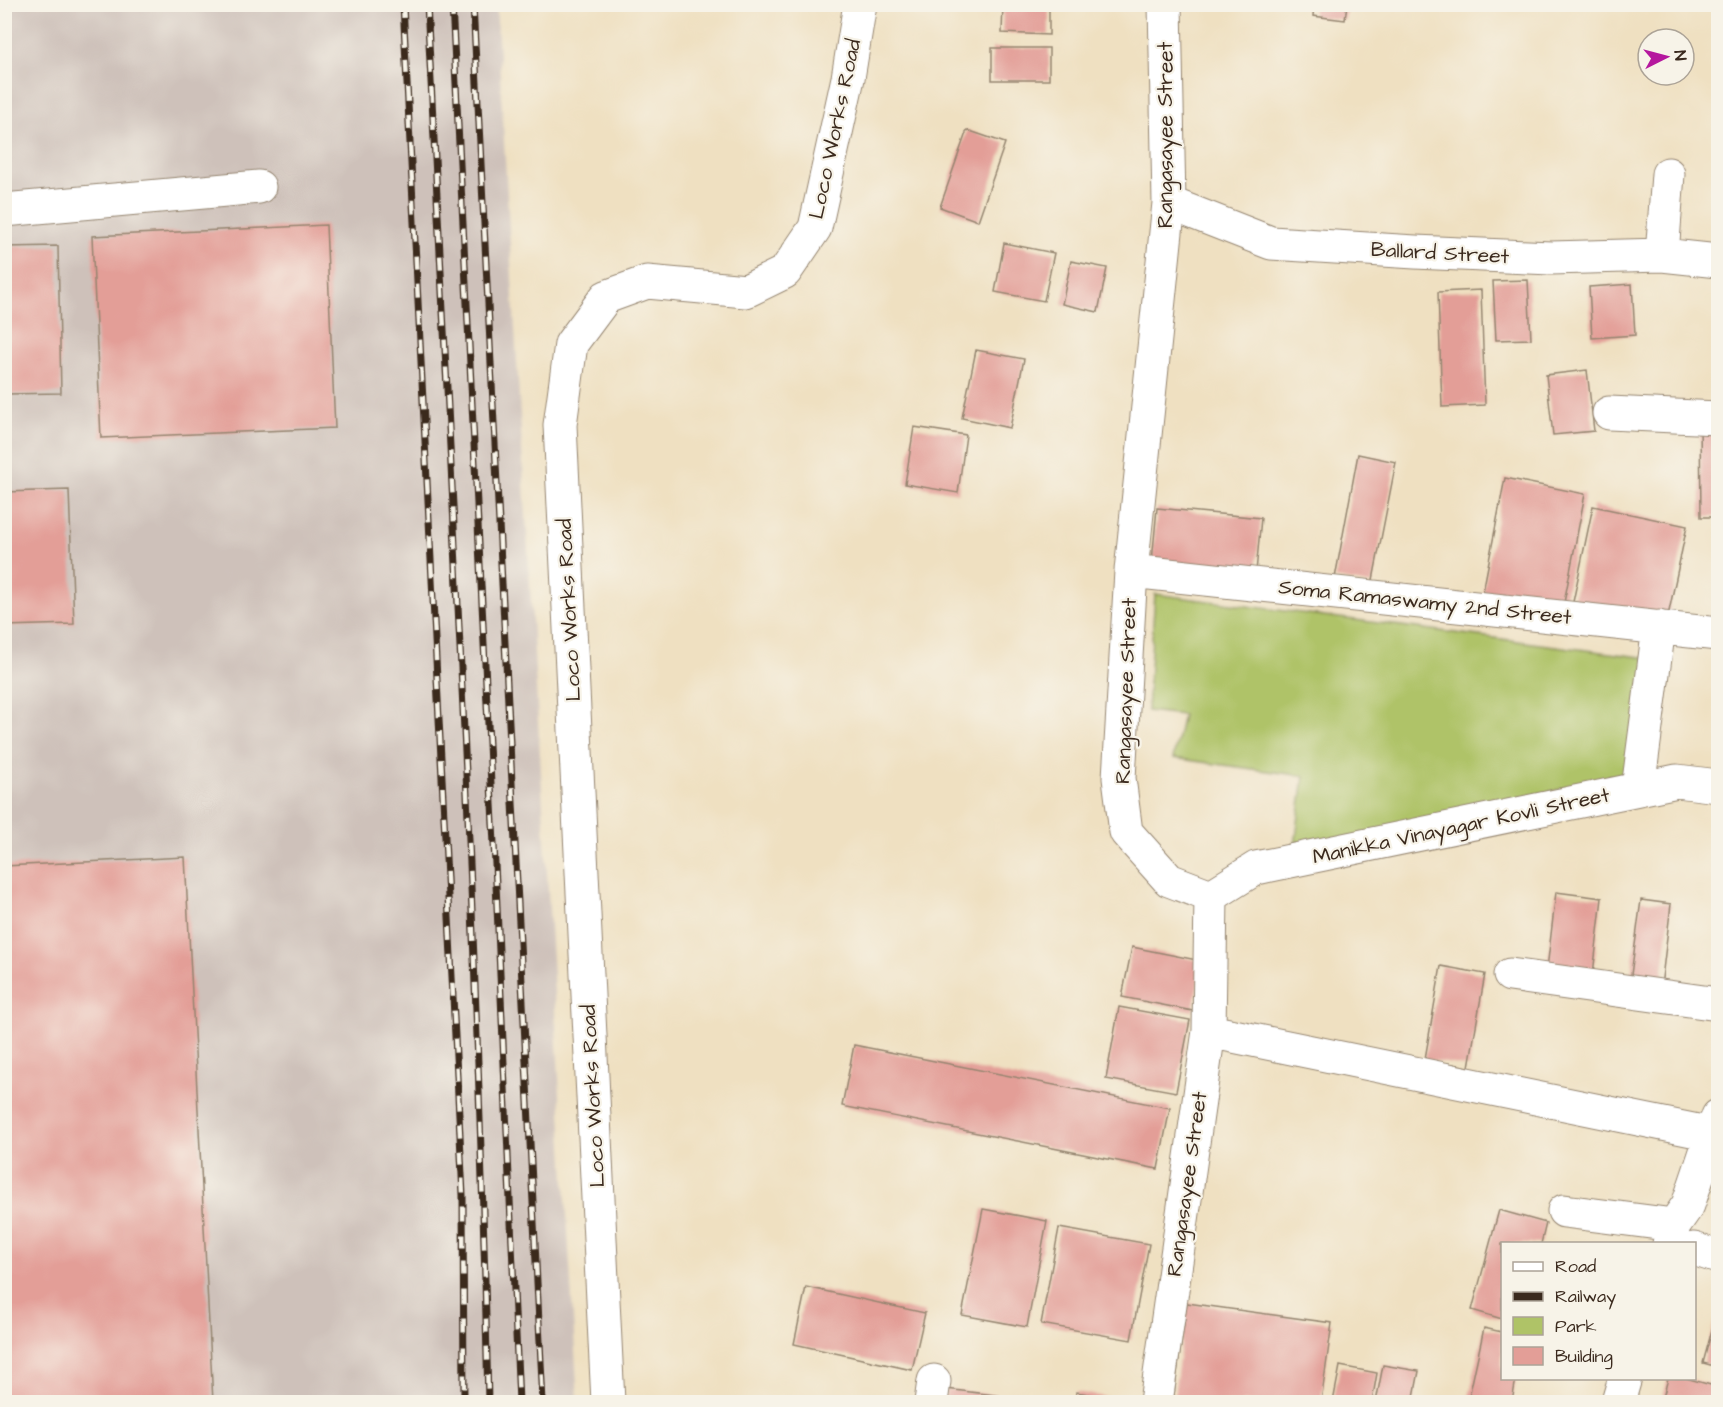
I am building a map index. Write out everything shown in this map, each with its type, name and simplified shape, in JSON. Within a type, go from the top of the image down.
[{"type":"street","name":"Loco Works Road","points":[[608,1402],[560,425],[572,344],[606,297],[647,282],[746,291],[785,272],[815,228],[848,78],[860,4]]},
{"type":"street","name":"Rangasayee Street","points":[[1156,1402],[1209,1031],[1211,896],[1169,880],[1126,832],[1119,778],[1131,571],[1169,203],[1165,4]]},
{"type":"street","points":[[1662,255],[1668,174]]},
{"type":"street","points":[[4,210],[259,187]]},
{"type":"street","name":"Ballard Street","points":[[1169,203],[1271,243],[1551,258],[1662,255],[1719,261]]},
{"type":"street","points":[[1609,413],[1719,418]]},
{"type":"street","name":"Soma Ramaswamy 2nd Street","points":[[1131,571],[1719,634]]},
{"type":"street","points":[[1638,789],[1659,627]]},
{"type":"street","name":"Manikka Vinayagar Kovli Street","points":[[1211,896],[1256,868],[1677,781],[1719,786]]},
{"type":"street","points":[[1510,975],[1719,1004]]},
{"type":"street","points":[[1209,1031],[1715,1125],[1678,1240],[1564,1210]]},
{"type":"street","points":[[1696,1247],[1719,1257]]},
{"type":"street","points":[[1618,1402],[1624,1380]]},
{"type":"shaded area","points":[[5,5],[496,5],[578,1402],[5,1402]]},
{"type":"green space","points":[[1155,594],[1648,658],[1636,771],[1294,854],[1304,776],[1173,758],[1183,715],[1147,711]]},
{"type":"building","points":[[1003,4],[1049,4],[1049,35],[1002,33]]},
{"type":"building","points":[[1314,4],[1347,4],[1345,20],[1313,16]]},
{"type":"building","points":[[992,48],[1049,48],[1049,80],[992,80]]},
{"type":"building","points":[[967,130],[1005,143],[978,221],[940,207]]},
{"type":"building","points":[[326,225],[335,428],[101,438],[92,236]]},
{"type":"building","points":[[1004,243],[1054,253],[1044,301],[995,292]]},
{"type":"building","points":[[58,246],[61,393],[5,394],[5,247]]},
{"type":"building","points":[[1071,261],[1107,268],[1098,312],[1062,304]]},
{"type":"building","points":[[1528,280],[1531,339],[1496,340],[1493,281]]},
{"type":"building","points":[[1632,284],[1635,335],[1592,338],[1589,287]]},
{"type":"building","points":[[1481,290],[1485,405],[1442,407],[1438,292]]},
{"type":"building","points":[[976,350],[1024,359],[1010,428],[962,418]]},
{"type":"building","points":[[1587,370],[1594,431],[1553,435],[1546,375]]},
{"type":"building","points":[[1700,420],[1718,420],[1718,517],[1701,517]]},
{"type":"building","points":[[914,427],[966,435],[958,493],[905,484]]},
{"type":"building","points":[[1358,454],[1396,462],[1372,585],[1335,578]]},
{"type":"building","points":[[1505,478],[1585,494],[1563,608],[1483,592]]},
{"type":"building","points":[[69,490],[74,624],[4,626],[4,492]]},
{"type":"building","points":[[1593,506],[1687,526],[1667,621],[1573,602]]},
{"type":"building","points":[[1157,508],[1261,518],[1256,572],[1152,562]]},
{"type":"building","points":[[185,857],[213,1402],[4,1402],[4,866]]},
{"type":"building","points":[[1556,892],[1602,898],[1593,974],[1547,969]]},
{"type":"building","points":[[1641,900],[1671,904],[1660,995],[1629,990]]},
{"type":"building","points":[[1132,947],[1202,961],[1193,1011],[1122,997]]},
{"type":"building","points":[[1441,966],[1485,974],[1469,1067],[1425,1059]]},
{"type":"building","points":[[1119,1007],[1190,1020],[1176,1092],[1106,1079]]},
{"type":"building","points":[[854,1045],[1170,1108],[1158,1169],[842,1106]]},
{"type":"building","points":[[983,1209],[1047,1221],[1027,1327],[962,1315]]},
{"type":"building","points":[[1499,1210],[1546,1223],[1541,1242],[1501,1242],[1501,1319],[1472,1310]]},
{"type":"building","points":[[1059,1228],[1149,1244],[1131,1340],[1041,1324]]},
{"type":"building","points":[[806,1287],[925,1313],[912,1370],[794,1344]]},
{"type":"building","points":[[1187,1303],[1332,1323],[1321,1402],[1173,1402]]},
{"type":"building","points":[[1718,1308],[1718,1367],[1703,1363]]},
{"type":"building","points":[[1484,1328],[1501,1332],[1501,1380],[1516,1380],[1512,1402],[1468,1402]]},
{"type":"building","points":[[1383,1365],[1419,1371],[1413,1402],[1376,1402]]},
{"type":"building","points":[[1340,1366],[1377,1373],[1372,1402],[1333,1402]]},
{"type":"building","points":[[1668,1380],[1693,1380],[1718,1387],[1718,1402],[1662,1402]]},
{"type":"building","points":[[946,1389],[1044,1401],[1044,1402],[944,1402]]},
{"type":"building","points":[[1076,1392],[1123,1400],[1123,1402],[1075,1402]]},
{"type":"railway","points":[[403,4],[463,1195],[464,1402]]},
{"type":"railway","points":[[427,4],[471,878],[488,1402]]},
{"type":"railway","points":[[452,4],[496,884],[519,1402]]},
{"type":"railway","points":[[473,4],[543,1402]]}]
